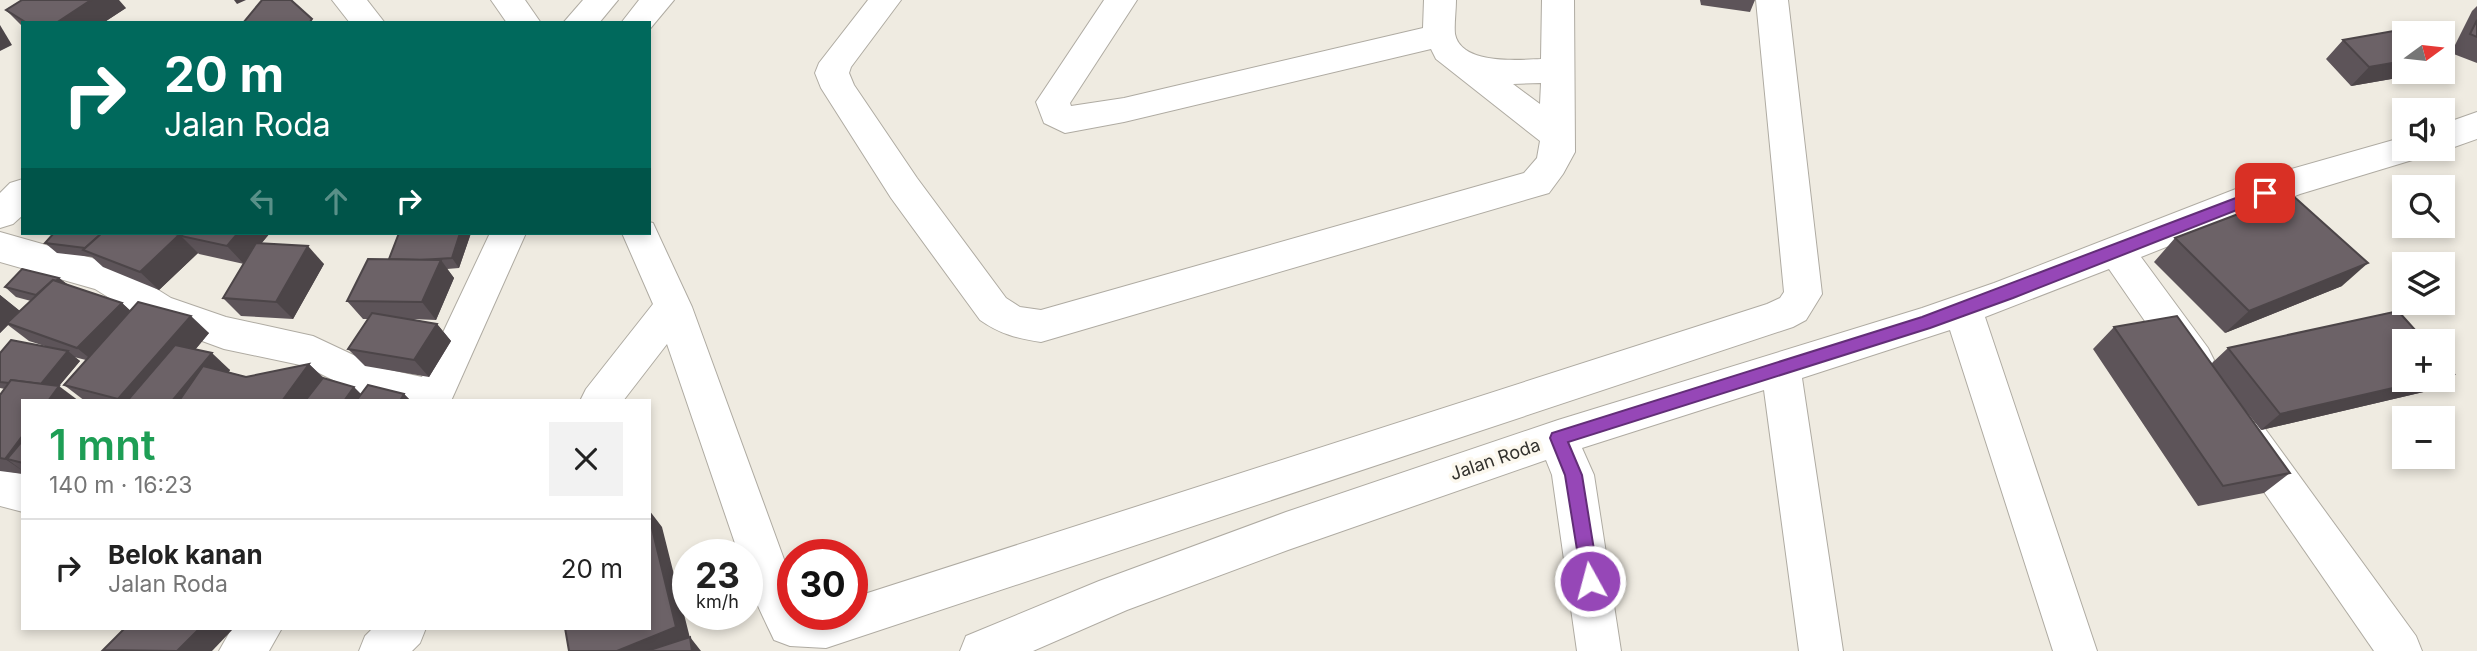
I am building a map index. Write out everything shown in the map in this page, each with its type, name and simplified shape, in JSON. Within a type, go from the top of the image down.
[{"type":"street","points":[[348,0],[367,21]]},
{"type":"street","points":[[478,0],[493,21]]},
{"type":"street","points":[[507,0],[523,21]]},
{"type":"street","points":[[581,21],[602,0]]},
{"type":"street","points":[[639,21],[658,0]]},
{"type":"street","points":[[886,0],[836,63],[832,73],[838,88],[904,188],[993,309],[1012,322],[1041,326],[1536,183],[1552,165],[1557,152],[1558,0]]},
{"type":"street","points":[[1121,0],[1053,102],[1056,114],[1065,120],[1124,110],[1439,36]]},
{"type":"street","points":[[1440,0],[1439,36],[1448,51],[1556,135]]},
{"type":"street","points":[[641,235],[673,307],[774,593],[790,625],[826,627],[1779,316],[1793,309],[1803,294],[1772,0]]},
{"type":"street","points":[[1471,68],[1499,72],[1558,71]]},
{"type":"street","points":[[2455,133],[2477,125]]},
{"type":"street","name":"Jalan Roda","points":[[982,651],[1114,595],[1286,530],[1563,449],[1781,369],[1962,309],[2290,183],[2392,153]]},
{"type":"street","points":[[0,214],[21,195]]},
{"type":"street","points":[[0,247],[107,276],[158,309],[225,332],[313,352],[373,383],[432,398],[507,235]]},
{"type":"street","points":[[2116,250],[2400,651]]},
{"type":"street","points":[[602,399],[673,307]]},
{"type":"street","points":[[1962,309],[2075,651]]},
{"type":"street","points":[[1781,369],[1821,651]]},
{"type":"street","points":[[1563,449],[1581,518],[1599,651]]},
{"type":"street","points":[[0,488],[21,493]]},
{"type":"street","points":[[241,651],[258,630]]},
{"type":"street","points":[[381,651],[402,630]]},
{"type":"building","points":[[22,0],[91,0],[59,21],[24,21],[6,10]]},
{"type":"building","points":[[262,0],[291,0],[312,19],[310,21],[245,21]]},
{"type":"building","points":[[2477,20],[2477,37],[2470,34]]},
{"type":"building","points":[[2392,31],[2392,63],[2369,67],[2343,40]]},
{"type":"building","points":[[2291,194],[2368,263],[2249,311],[2175,238]]},
{"type":"building","points":[[52,235],[100,235],[85,248],[45,243]]},
{"type":"building","points":[[100,235],[179,235],[140,272],[83,250]]},
{"type":"building","points":[[182,235],[236,235],[227,246]]},
{"type":"building","points":[[398,235],[459,235],[452,258],[389,259]]},
{"type":"building","points":[[256,243],[308,246],[276,302],[223,298]]},
{"type":"building","points":[[368,259],[441,260],[422,302],[347,301]]},
{"type":"building","points":[[22,269],[59,278],[36,295],[5,287]]},
{"type":"building","points":[[53,280],[122,303],[77,348],[7,323]]},
{"type":"building","points":[[138,302],[191,316],[118,399],[64,385]]},
{"type":"building","points":[[2392,312],[2392,315],[2402,315],[2414,329],[2392,329],[2392,388],[2280,414],[2228,348]]},
{"type":"building","points":[[372,313],[437,324],[414,360],[348,349]]},
{"type":"building","points":[[2177,316],[2290,473],[2223,486],[2114,327]]},
{"type":"building","points":[[11,340],[68,351],[41,384],[11,380],[9,383],[0,382],[0,353]]},
{"type":"building","points":[[175,345],[212,353],[174,399],[129,399]]},
{"type":"building","points":[[309,364],[283,399],[180,399],[203,366],[246,377]]},
{"type":"building","points":[[323,378],[354,387],[345,399],[307,399]]},
{"type":"building","points":[[11,380],[59,386],[49,399],[21,399],[21,438],[5,459],[0,458],[0,395]]},
{"type":"building","points":[[368,385],[404,394],[401,399],[358,399]]},
{"type":"building","points":[[21,442],[21,462],[7,459]]},
{"type":"building","points":[[651,524],[672,611],[672,629],[617,651],[569,651],[565,630],[651,630]]},
{"type":"building","points":[[123,630],[198,630],[177,651],[103,650]]},
{"type":"building","points":[[690,637],[692,651],[647,651]]},
{"type":"route","points":[[1590,581],[1573,475],[1558,438],[1924,323],[2007,294],[2265,193]]}]
